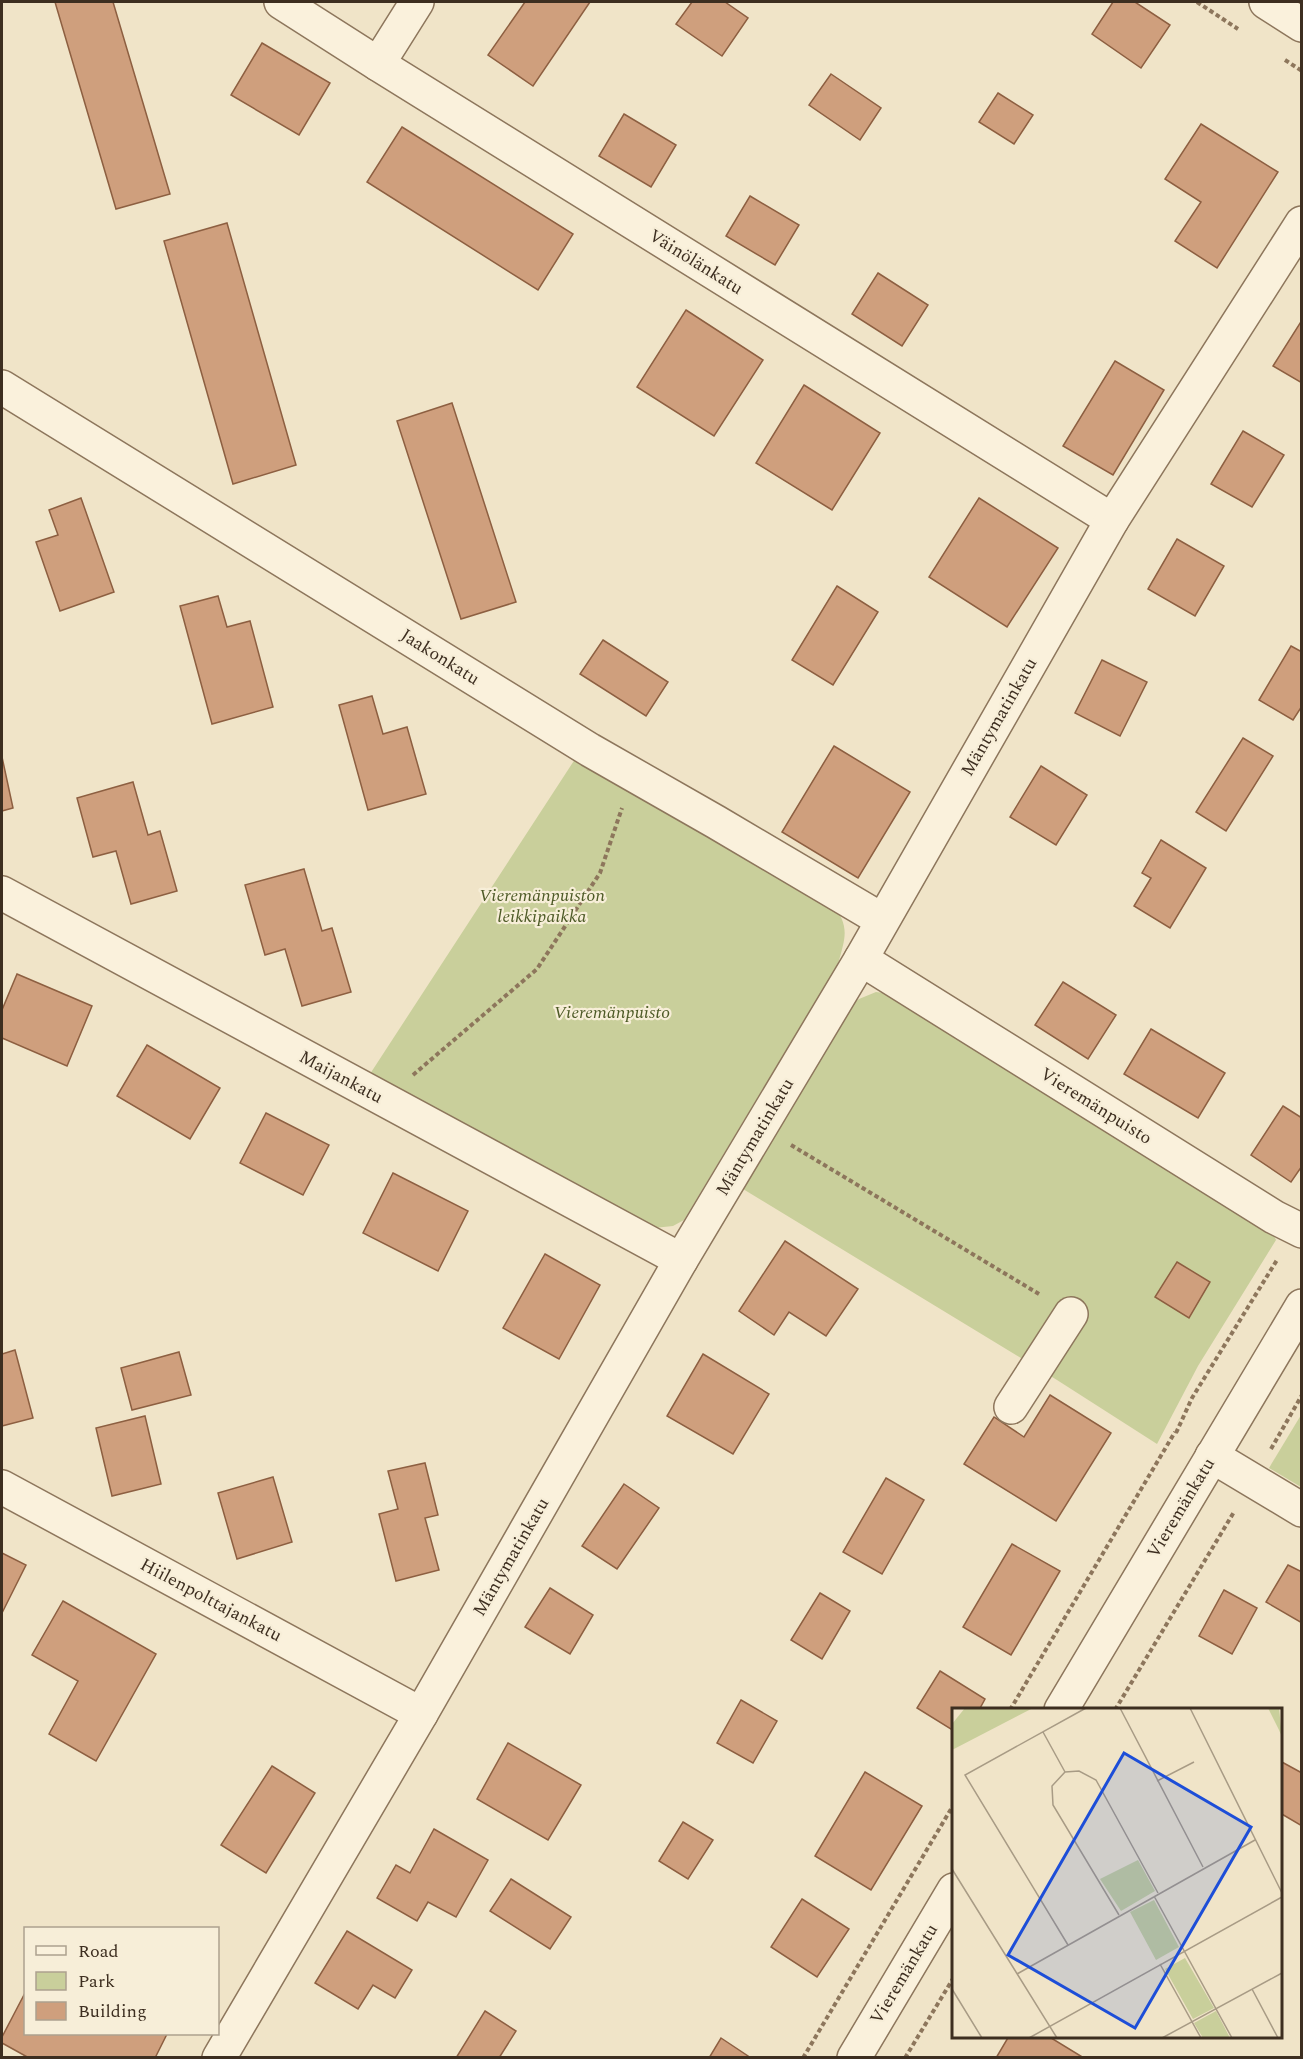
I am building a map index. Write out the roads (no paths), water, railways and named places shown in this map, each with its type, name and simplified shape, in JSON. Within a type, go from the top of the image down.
[{"type":"street","name":"Väinölänkatu","points":[[281,2],[1112,520]]},
{"type":"street","points":[[378,64],[417,2]]},
{"type":"street","points":[[1266,2],[1302,25]]},
{"type":"street","name":"Mäntymatinkatu","points":[[219,2058],[421,1714],[681,1260],[861,959],[1112,520],[1302,223]]},
{"type":"street","name":"Jaakonkatu","points":[[2,387],[590,750],[882,920]]},
{"type":"street","name":"Maijankatu","points":[[2,892],[681,1260]]},
{"type":"street","name":"Vieremänpuisto","points":[[861,959],[1299,1230]]},
{"type":"street","name":"Vieremänkatu","points":[[1062,1708],[1302,1306]]},
{"type":"street","points":[[1011,1407],[1071,1314]]},
{"type":"street","points":[[1212,1456],[1302,1510]]},
{"type":"street","name":"Hiilenpolttajankatu","points":[[2,1487],[421,1714]]},
{"type":"street","name":"Vieremänkatu","points":[[854,2058],[952,1893]]},
{"type":"park label","name":"Vieremänpuiston leikkipaikka","points":[[542,905]]}]
